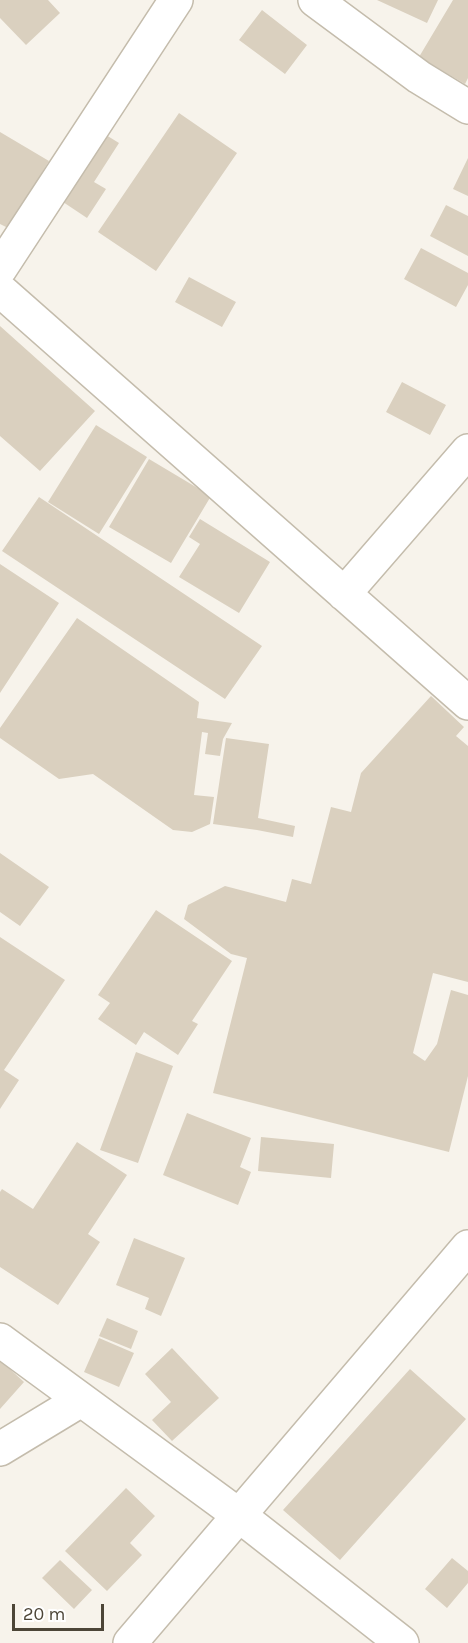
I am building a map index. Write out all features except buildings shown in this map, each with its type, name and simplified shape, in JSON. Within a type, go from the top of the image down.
[{"type":"street","points":[[0,269],[176,0]]},
{"type":"street","points":[[315,0],[419,77],[468,108]]},
{"type":"street","points":[[0,290],[468,704]]},
{"type":"street","points":[[344,594],[468,452]]},
{"type":"street","points":[[130,1643],[468,1247]]},
{"type":"street","points":[[0,1340],[240,1516],[402,1643]]},
{"type":"street","points":[[0,1449],[81,1400]]}]
